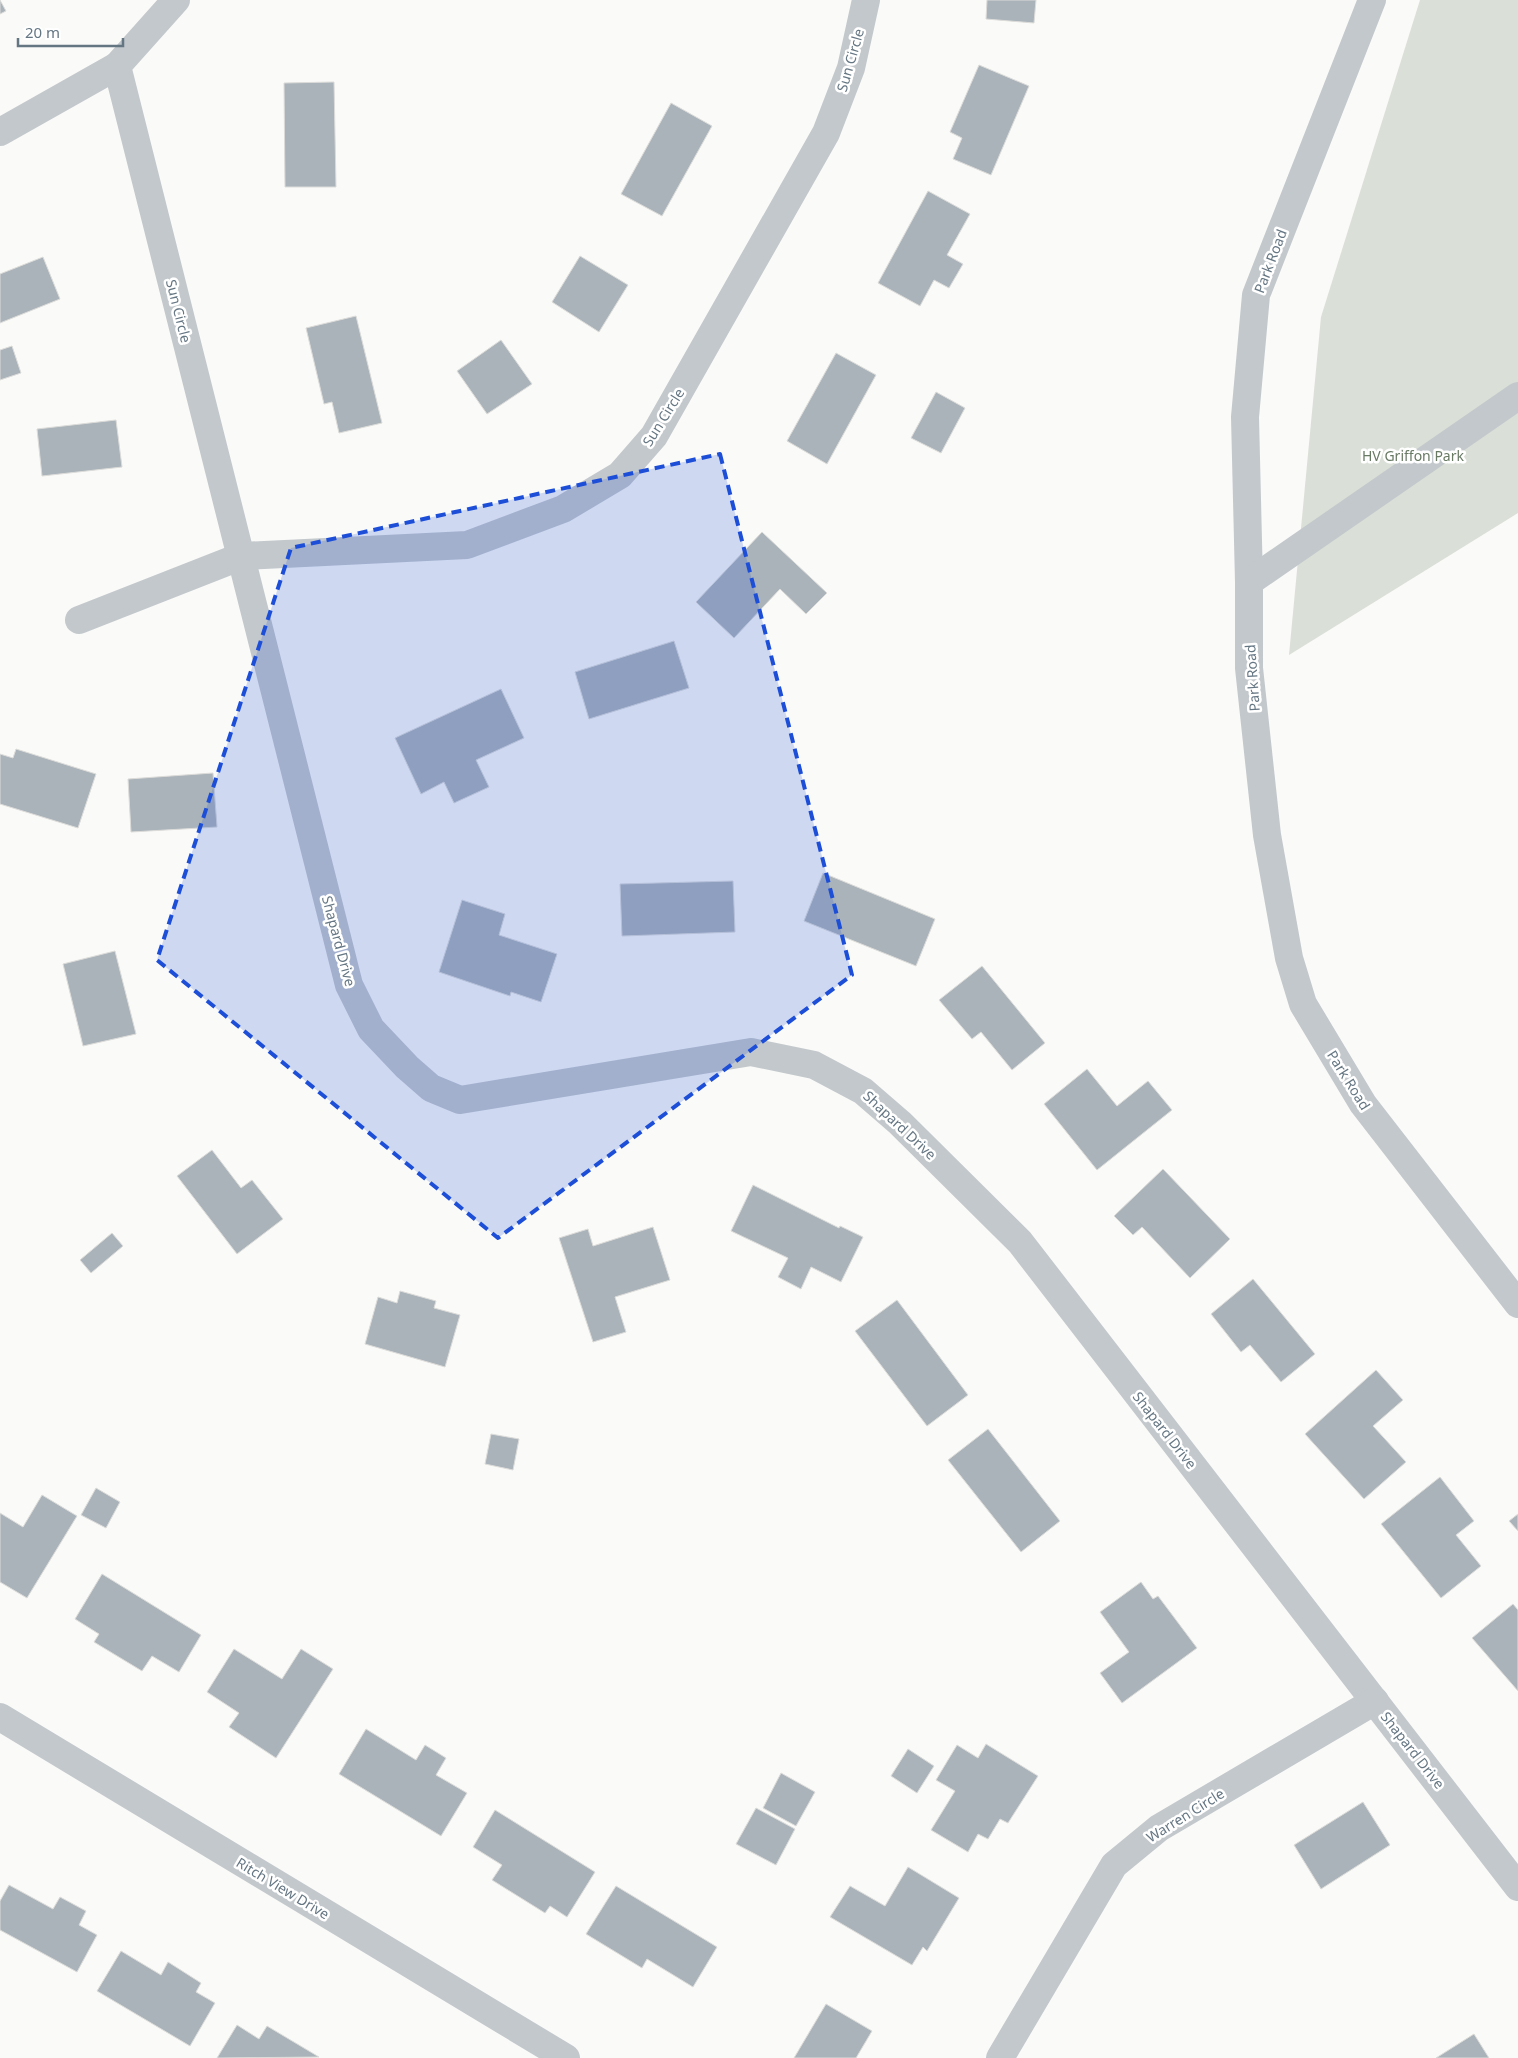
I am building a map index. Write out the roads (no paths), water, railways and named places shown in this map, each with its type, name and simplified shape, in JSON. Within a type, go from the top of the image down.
[{"type":"street","points":[[0,132],[117,66],[176,0]]},
{"type":"street","name":"Sun Circle","points":[[79,620],[242,556],[467,545],[563,509],[620,475],[654,436],[826,133],[851,68],[866,0]]},
{"type":"street","name":"Park Road","points":[[1372,0],[1256,295],[1245,417],[1250,582],[1249,668],[1267,835],[1289,958],[1303,1004],[1363,1104],[1518,1304]]},
{"type":"street","name":"Sun Circle","points":[[117,66],[242,556]]},
{"type":"street","points":[[1250,582],[1518,396]]},
{"type":"street","name":"Shapard Drive","points":[[242,556],[349,985],[371,1029],[406,1068],[431,1088],[460,1100],[751,1052],[814,1065],[863,1090],[900,1123],[1020,1242],[1518,1887]]},
{"type":"street","name":"Warren Circle","points":[[1000,2058],[1114,1865],[1159,1828],[1375,1701]]},
{"type":"street","name":"Ritch View Drive","points":[[0,1717],[566,2058]]},
{"type":"park label","name":"HV Griffon Park","points":[[1413,455]]}]
